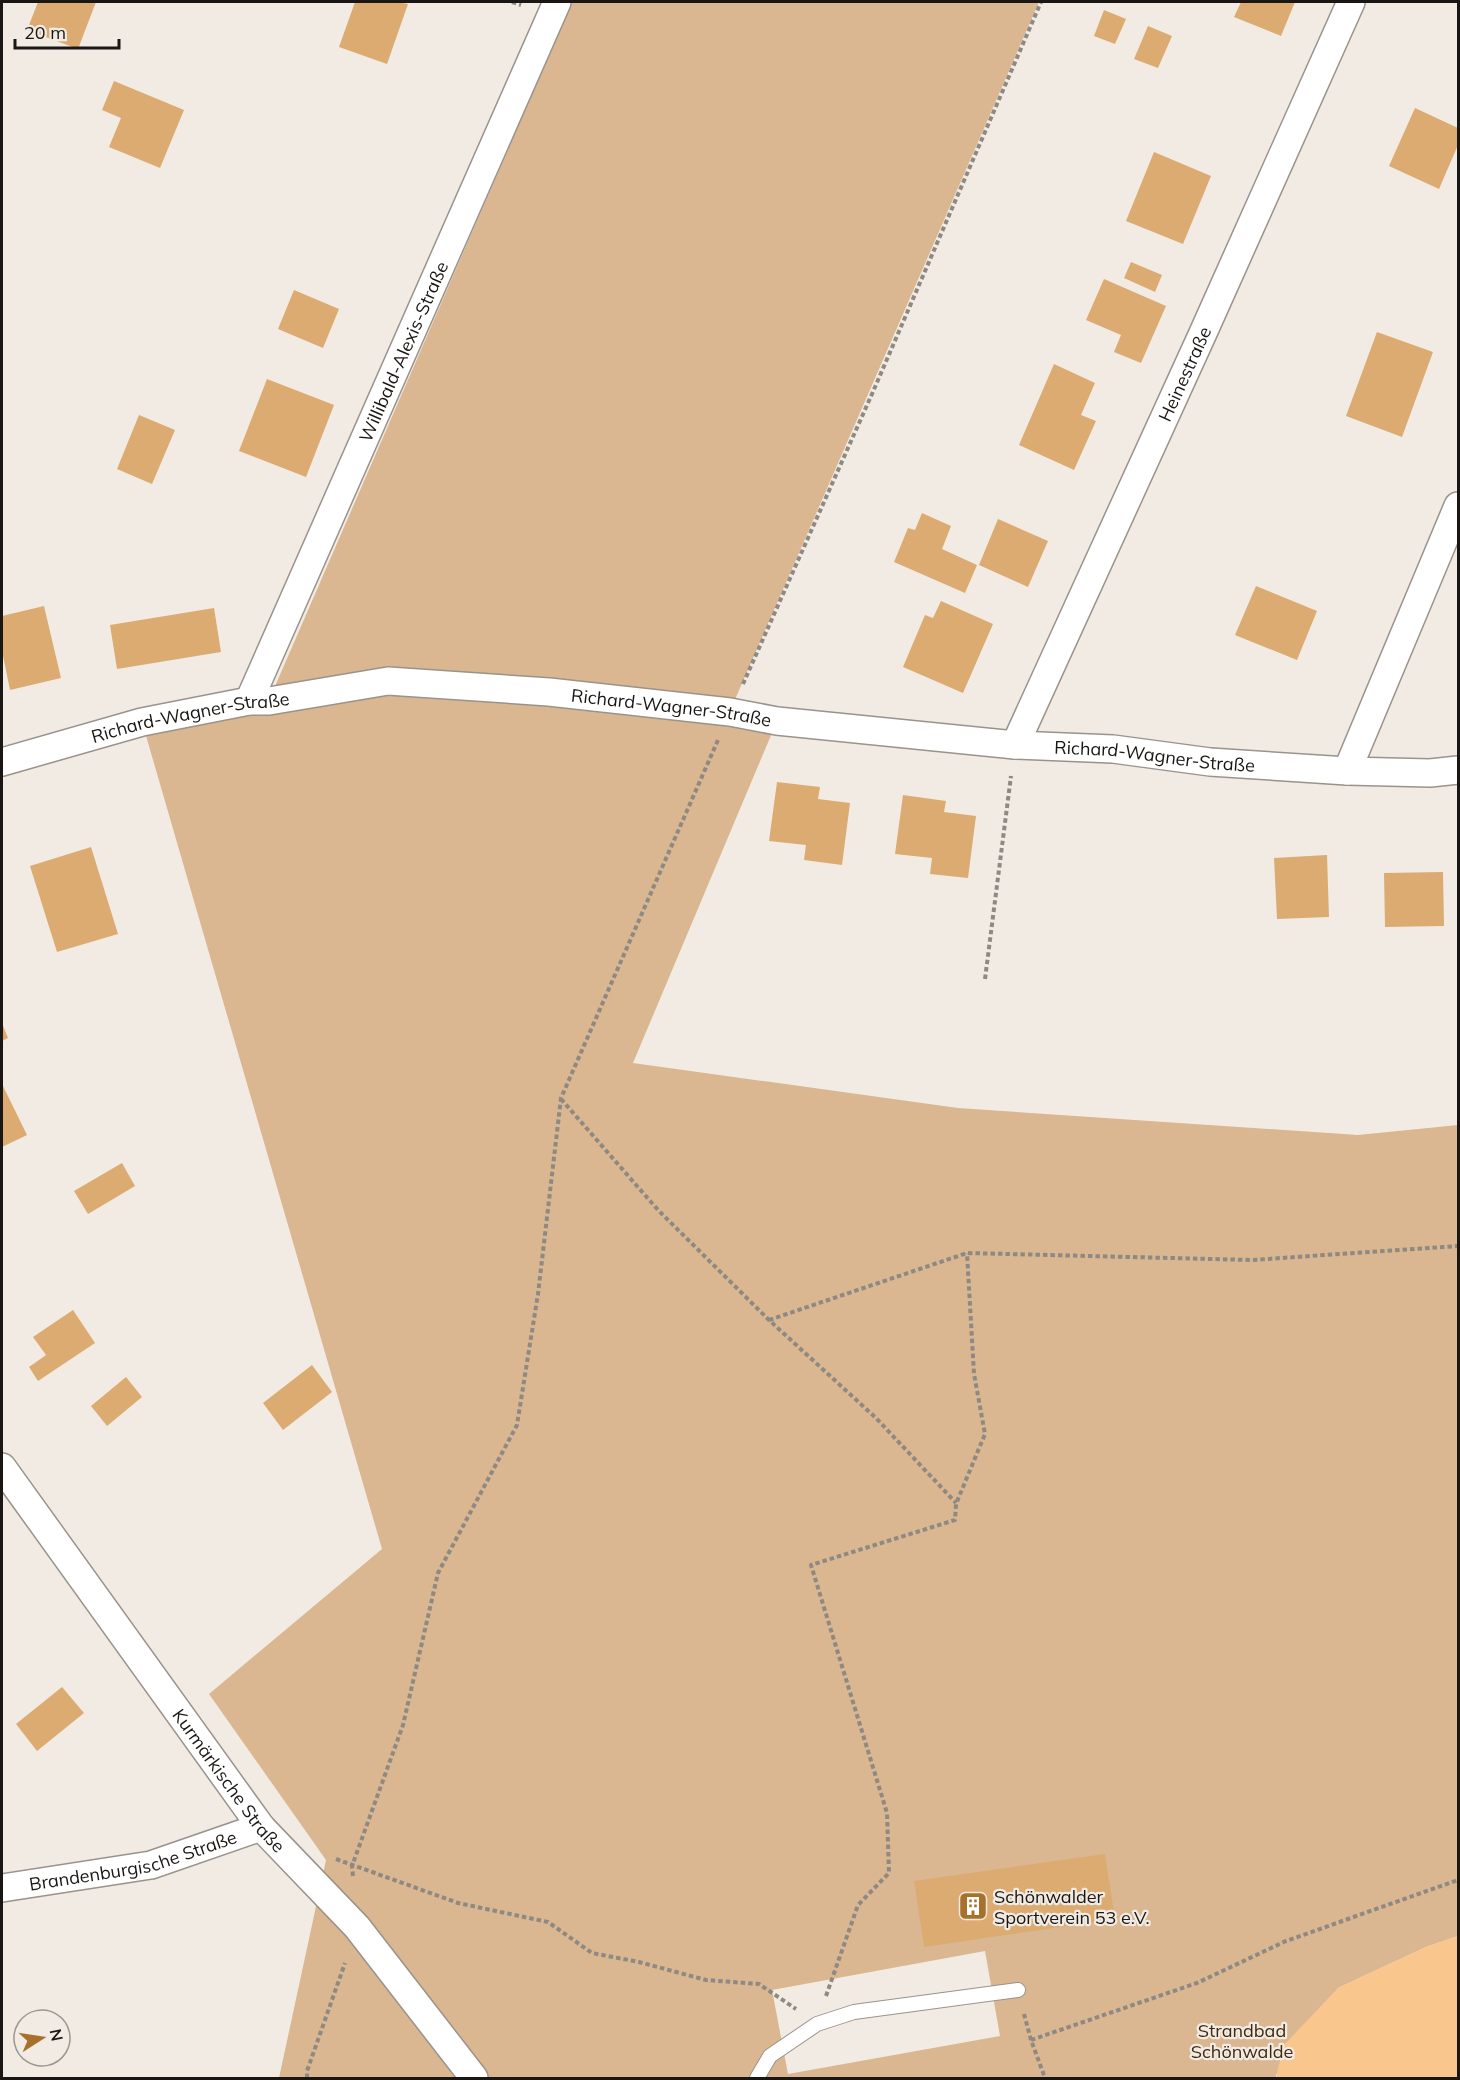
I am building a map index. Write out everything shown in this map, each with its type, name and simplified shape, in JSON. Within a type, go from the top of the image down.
[{"type":"street","name":"Willibald-Alexis-Straße","points":[[249,701],[556,2]]},
{"type":"street","name":"Heinestraße","points":[[1015,745],[1351,2]]},
{"type":"street","points":[[1347,771],[1458,506]]},
{"type":"street","name":"Richard-Wagner-Straße","points":[[2,762],[142,722],[249,701],[269,701],[388,681],[549,692],[730,712],[777,722],[1015,745],[1113,749],[1210,762],[1347,771],[1430,773],[1458,770]]},
{"type":"street","name":"Kurmärkische Straße","points":[[2,1467],[261,1827],[357,1927],[474,2079]]},
{"type":"street","name":"Brandenburgische Straße","points":[[2,1888],[151,1865],[261,1827]]},
{"type":"lane","points":[[757,2079],[770,2056],[817,2024],[854,2013],[1018,1990]]},
{"type":"path","points":[[967,1253],[974,1374],[985,1434],[956,1504],[955,1520],[811,1565],[887,1813],[889,1873],[858,1905],[817,2024],[759,1984],[706,1980],[639,1962],[591,1953],[548,1922],[458,1904],[352,1866],[403,1725],[438,1573],[517,1425],[538,1294],[561,1098],[872,394],[1041,2]]},
{"type":"path","points":[[985,979],[1015,745]]},
{"type":"path","points":[[561,1098],[658,1210],[769,1320],[876,1418],[956,1504]]},
{"type":"path","points":[[769,1320],[967,1253],[1252,1260],[1458,1246]]},
{"type":"path","points":[[1045,2079],[1031,2040],[1197,1983],[1286,1941],[1458,1880]]},
{"type":"path","points":[[307,2079],[307,2071],[357,1927]]},
{"type":"green space","name":"Strandbad Schönwalde","points":[[572,2],[1039,2],[730,711],[777,721],[633,1063],[958,1108],[1358,1135],[1458,1125],[1458,1936],[1426,1947],[1338,1988],[1276,2078],[279,2078],[326,1860],[209,1694],[382,1549],[142,722],[269,700]],"holes":[[[985,1951],[1000,2036],[788,2074],[772,1990]]]},
{"type":"shaded area","points":[[1458,1936],[1458,2078],[1276,2078],[1283,2046],[1338,1988],[1426,1947]]},
{"type":"building","points":[[38,2],[96,2],[78,49],[27,30]]},
{"type":"building","points":[[355,2],[408,4],[387,64],[339,47]]},
{"type":"building","points":[[1241,2],[1295,2],[1281,36],[1234,17]]},
{"type":"building","points":[[1104,10],[1126,19],[1115,44],[1094,36]]},
{"type":"building","points":[[1148,26],[1172,36],[1158,68],[1134,59]]},
{"type":"building","points":[[114,81],[184,110],[160,168],[109,147],[121,118],[102,110]]},
{"type":"building","points":[[1415,108],[1458,128],[1458,145],[1439,189],[1389,166]]},
{"type":"building","points":[[1154,152],[1211,176],[1183,244],[1126,221]]},
{"type":"building","points":[[1131,262],[1162,275],[1155,292],[1124,278]]},
{"type":"building","points":[[1104,279],[1166,306],[1141,363],[1114,352],[1121,335],[1086,320]]},
{"type":"building","points":[[294,290],[339,309],[323,348],[278,329]]},
{"type":"building","points":[[1377,332],[1433,352],[1402,437],[1346,416]]},
{"type":"building","points":[[1054,364],[1095,383],[1081,415],[1096,421],[1074,470],[1019,445]]},
{"type":"building","points":[[267,379],[334,405],[306,477],[239,451]]},
{"type":"building","points":[[139,415],[175,430],[152,484],[117,469]]},
{"type":"building","points":[[922,513],[951,526],[942,549],[977,565],[965,593],[894,562],[908,528],[915,530]]},
{"type":"building","points":[[998,519],[1048,541],[1028,587],[979,565]]},
{"type":"building","points":[[1256,586],[1317,611],[1297,660],[1235,635]]},
{"type":"building","points":[[941,601],[993,624],[963,693],[903,667],[925,615],[933,618]]},
{"type":"building","points":[[44,606],[61,678],[10,690],[2,651],[2,616]]},
{"type":"building","points":[[214,608],[221,652],[117,669],[110,625]]},
{"type":"building","points":[[777,782],[820,787],[818,799],[850,803],[842,865],[804,860],[806,845],[769,841]]},
{"type":"building","points":[[903,795],[946,801],[944,812],[976,816],[968,878],[930,874],[932,858],[895,854]]},
{"type":"building","points":[[91,847],[118,934],[57,952],[30,866]]},
{"type":"building","points":[[1327,855],[1329,917],[1277,919],[1274,858]]},
{"type":"building","points":[[1443,872],[1444,926],[1385,927],[1384,873]]},
{"type":"building","points":[[2,1023],[8,1038],[2,1041]]},
{"type":"building","points":[[2,1084],[27,1135],[2,1147]]},
{"type":"building","points":[[122,1163],[135,1186],[88,1214],[74,1191]]},
{"type":"building","points":[[73,1310],[95,1343],[38,1381],[29,1367],[46,1355],[33,1337]]},
{"type":"building","points":[[312,1365],[332,1392],[283,1430],[263,1403]]},
{"type":"building","points":[[126,1377],[142,1397],[107,1426],[91,1406]]},
{"type":"building","points":[[62,1687],[84,1713],[37,1751],[16,1724]]},
{"type":"building","points":[[1105,1854],[1115,1919],[924,1947],[914,1881]]},
{"type":"place","name":"Schönwalder Sportverein 53 e.V.","points":[[973,1906]]}]
